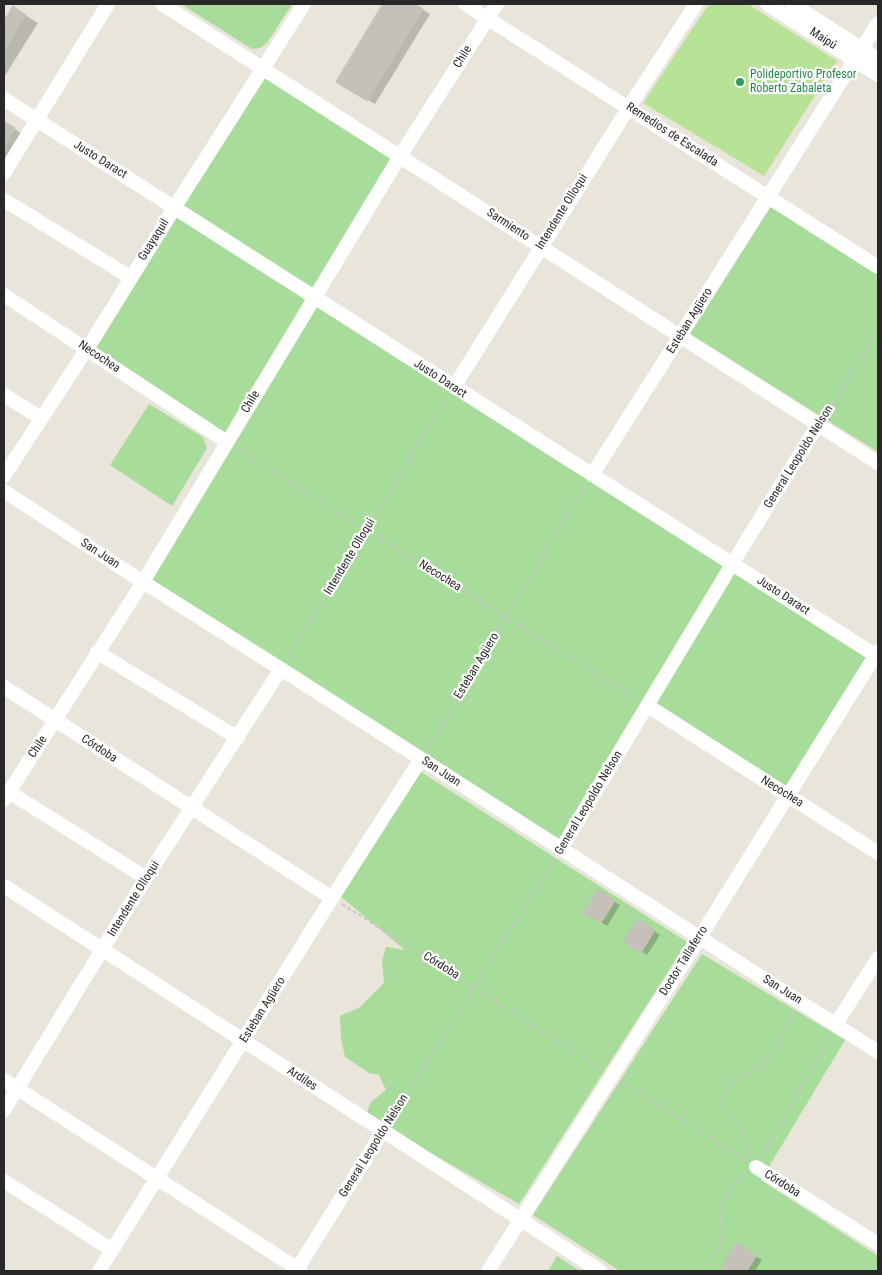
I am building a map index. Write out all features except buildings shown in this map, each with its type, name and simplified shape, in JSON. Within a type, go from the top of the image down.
[{"type":"street","points":[[4,173],[108,4]]},
{"type":"street","name":"Sarmiento","points":[[162,4],[878,463]]},
{"type":"street","name":"Guayaquil","points":[[4,476],[304,4]]},
{"type":"street","name":"Remedios de Escalada","points":[[465,4],[878,266]]},
{"type":"street","name":"Chile","points":[[6,796],[142,582],[400,156],[497,4]]},
{"type":"street","name":"Intendente Olloqui","points":[[454,388],[541,246],[696,4]]},
{"type":"street","name":"Maipú","points":[[767,4],[858,54],[878,59]]},
{"type":"street","name":"Maipú","points":[[792,4],[858,54],[878,75]]},
{"type":"street","name":"Esteban Agüero","points":[[592,475],[878,23]]},
{"type":"street","name":"Justo Daract","points":[[4,99],[314,299],[877,654]]},
{"type":"street","points":[[4,200],[130,277]]},
{"type":"street","name":"Necochea","points":[[4,294],[226,442]]},
{"type":"street","points":[[4,395],[41,418]]},
{"type":"street","name":"General Leopoldo Nelson","points":[[561,849],[818,425]]},
{"type":"street","name":"San Juan","points":[[4,491],[142,582],[878,1052]]},
{"type":"street","points":[[97,652],[238,738]]},
{"type":"street","name":"Doctor Tallaferro","points":[[488,1271],[700,938],[877,654]]},
{"type":"street","name":"Intendente Olloqui","points":[[4,1110],[146,878],[281,669]]},
{"type":"street","name":"Córdoba","points":[[4,687],[54,721],[332,898]]},
{"type":"street","name":"Necochea","points":[[648,706],[878,853]]},
{"type":"street","name":"Esteban Agüero","points":[[99,1271],[421,759]]},
{"type":"street","points":[[6,796],[146,878]]},
{"type":"street","name":"Ardiles","points":[[4,886],[600,1271]]},
{"type":"street","points":[[836,1024],[878,958]]},
{"type":"street","points":[[4,1080],[298,1270]]},
{"type":"street","name":"General Leopoldo Nelson","points":[[298,1270],[383,1132]]},
{"type":"street","name":"Córdoba","points":[[756,1167],[878,1244]]},
{"type":"street","points":[[4,1181],[112,1250]]},
{"type":"path","name":"General Leopoldo Nelson","points":[[818,425],[878,332]]},
{"type":"path","name":"Intendente Olloqui","points":[[281,669],[454,388]]},
{"type":"path","name":"Necochea","points":[[226,442],[648,706]]},
{"type":"path","name":"Esteban Agüero","points":[[421,759],[592,475]]},
{"type":"path","name":"General Leopoldo Nelson","points":[[383,1132],[561,849]]},
{"type":"path","name":"Córdoba","points":[[332,898],[756,1167]]},
{"type":"path","points":[[756,1167],[742,1131],[726,1112],[721,1100],[730,1081],[756,1071],[766,1060],[784,1034],[799,1000]]},
{"type":"path","points":[[698,1271],[720,1243],[722,1236],[720,1216],[732,1186],[745,1172],[756,1167],[836,1024]]},
{"type":"green space","points":[[181,4],[292,4],[267,43],[260,48],[252,49]]},
{"type":"green space","name":"Polideportivo Profesor Roberto Zabaleta","points":[[709,4],[748,4],[837,61],[764,176],[643,103]]},
{"type":"green space","points":[[263,68],[400,156],[314,298],[875,655],[787,795],[648,706],[561,849],[143,582],[227,443],[87,349]]},
{"type":"green space","points":[[772,205],[878,268],[878,452],[690,334]]},
{"type":"green space","points":[[149,404],[203,437],[207,448],[172,506],[110,465]]},
{"type":"green space","points":[[421,772],[687,942],[519,1204],[431,1153],[367,1112],[371,1102],[386,1090],[379,1075],[369,1073],[345,1057],[341,1038],[340,1016],[360,1007],[384,983],[382,961],[386,947],[405,950],[340,896]]},
{"type":"green space","points":[[702,954],[845,1040],[761,1180],[878,1256],[878,1271],[620,1271],[533,1215]]},
{"type":"green space","points":[[557,1256],[580,1271],[548,1271]]},
{"type":"place","name":"Polideportivo Profesor Roberto Zabaleta","points":[[740,82]]}]
